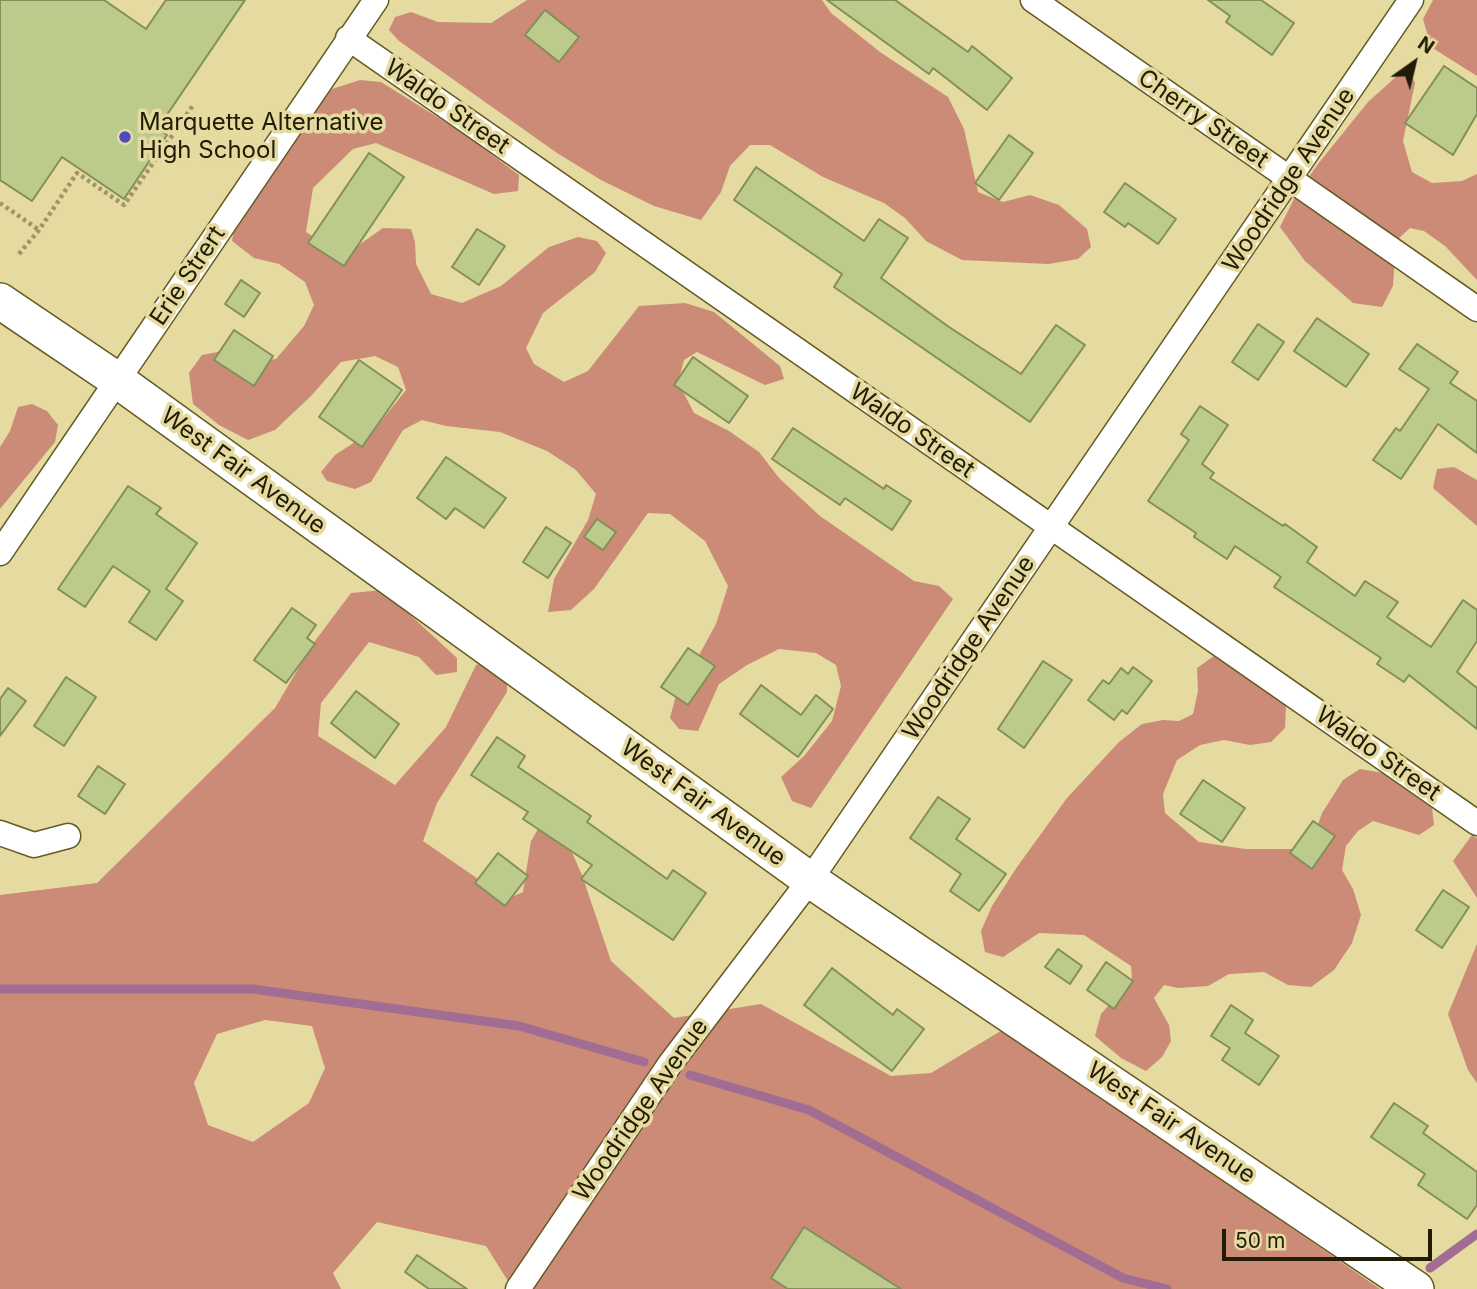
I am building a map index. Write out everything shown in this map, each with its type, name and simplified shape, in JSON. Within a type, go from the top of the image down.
[{"type":"street","name":"Erie Strert","points":[[0,553],[376,0]]},
{"type":"street","name":"Cherry Street","points":[[1033,0],[1477,309]]},
{"type":"street","name":"Woodridge Avenue","points":[[518,1289],[670,1064],[810,880],[1411,0]]},
{"type":"street","name":"Waldo Street","points":[[348,38],[1477,823]]},
{"type":"street","name":"West Fair Avenue","points":[[0,301],[117,380],[810,880],[1416,1289]]},
{"type":"street","points":[[0,833],[34,845],[68,835]]},
{"type":"path","points":[[19,254],[39,230],[77,173],[124,205],[194,104]]},
{"type":"path","points":[[0,203],[39,230]]},
{"type":"shaded area","points":[[527,0],[822,0],[831,13],[880,52],[948,97],[964,129],[978,192],[1003,202],[1030,195],[1059,205],[1087,229],[1091,247],[1078,259],[1048,264],[962,260],[926,241],[905,218],[884,203],[823,177],[770,145],[750,145],[730,166],[721,192],[701,220],[654,206],[601,180],[557,153],[399,41],[389,30],[395,17],[411,12],[438,22],[491,23]]},
{"type":"shaded area","points":[[1433,0],[1477,0],[1477,76],[1431,47],[1423,19]]},
{"type":"shaded area","points":[[1410,73],[1415,83],[1403,141],[1412,172],[1432,183],[1462,181],[1477,174],[1477,280],[1445,246],[1424,231],[1410,228],[1396,241],[1393,286],[1382,307],[1353,303],[1305,261],[1280,227],[1296,195],[1368,102],[1398,75]]},
{"type":"shaded area","points":[[360,80],[381,82],[463,133],[519,175],[518,191],[494,194],[376,143],[353,149],[313,188],[306,232],[332,249],[353,249],[383,228],[411,229],[415,242],[416,264],[431,294],[462,303],[501,286],[549,247],[578,237],[597,241],[606,253],[595,272],[543,313],[526,348],[534,364],[564,382],[588,371],[639,306],[685,303],[714,312],[780,366],[784,379],[765,385],[697,352],[684,360],[678,382],[694,413],[729,431],[759,452],[779,478],[820,516],[914,581],[939,586],[953,599],[811,808],[792,801],[781,777],[804,756],[832,721],[841,686],[836,665],[816,653],[779,649],[747,665],[719,684],[698,731],[679,729],[670,718],[675,699],[716,624],[728,586],[705,541],[670,514],[648,513],[594,589],[571,610],[548,612],[554,579],[588,520],[596,494],[576,470],[547,451],[500,432],[446,426],[422,420],[403,430],[371,482],[355,489],[327,481],[321,472],[335,455],[375,429],[406,390],[398,367],[375,356],[341,362],[311,396],[275,430],[248,440],[219,425],[193,404],[189,373],[202,355],[228,350],[251,362],[276,359],[304,326],[314,305],[305,282],[279,264],[254,258],[232,241],[235,222],[297,130],[332,89]]},
{"type":"shaded area","points":[[32,404],[47,411],[58,425],[55,442],[0,509],[0,447],[10,431],[18,407]]},
{"type":"shaded area","points":[[1454,467],[1477,480],[1477,526],[1433,488],[1437,469]]},
{"type":"shaded area","points":[[383,590],[457,658],[457,672],[436,675],[419,657],[369,642],[321,703],[318,736],[395,785],[446,727],[476,665],[492,660],[507,677],[507,692],[437,803],[423,841],[507,899],[523,892],[531,841],[538,829],[557,835],[570,848],[582,875],[611,961],[674,1018],[761,1004],[891,1076],[931,1073],[1004,1029],[1380,1289],[513,1289],[486,1246],[377,1222],[333,1273],[341,1289],[0,1289],[0,895],[97,883],[275,708],[312,645],[351,593]],"holes":[[[265,1020],[312,1026],[325,1068],[309,1103],[253,1142],[208,1125],[194,1083],[217,1034]]]},
{"type":"shaded area","points":[[1214,656],[1263,683],[1286,705],[1285,728],[1271,742],[1250,745],[1224,740],[1200,745],[1177,760],[1163,794],[1165,813],[1199,842],[1245,849],[1302,849],[1313,839],[1322,813],[1343,780],[1360,769],[1383,773],[1432,808],[1434,825],[1419,835],[1373,821],[1358,831],[1346,846],[1342,870],[1353,889],[1361,915],[1352,943],[1334,970],[1311,987],[1288,985],[1264,972],[1229,974],[1208,986],[1178,988],[1164,985],[1154,998],[1169,1025],[1171,1041],[1162,1057],[1146,1071],[1121,1058],[1095,1036],[1101,1014],[1132,978],[1131,966],[1084,935],[1039,933],[1003,957],[985,952],[981,931],[992,906],[1017,867],[1067,798],[1119,742],[1142,724],[1163,720],[1179,721],[1193,714],[1198,691],[1197,668]]},
{"type":"shaded area","points":[[1472,835],[1477,838],[1477,898],[1453,861]]},
{"type":"shaded area","points":[[1477,944],[1477,1083],[1468,1070],[1448,1014]]},
{"type":"building","name":"Marquette Alternative High School","points":[[0,0],[104,0],[146,29],[166,0],[245,0],[158,128],[167,135],[124,199],[62,157],[32,201],[0,180]]},
{"type":"building","points":[[827,0],[895,0],[968,52],[972,46],[1012,78],[987,110],[933,68],[929,74]]},
{"type":"building","points":[[1208,0],[1261,0],[1294,23],[1272,55],[1226,22],[1230,16]]},
{"type":"building","points":[[545,10],[579,37],[559,62],[525,35]]},
{"type":"building","points":[[1444,66],[1477,88],[1477,114],[1453,155],[1405,123]]},
{"type":"building","points":[[1009,135],[1033,153],[999,200],[975,183]]},
{"type":"building","points":[[369,153],[404,177],[344,266],[308,243]]},
{"type":"building","points":[[756,167],[864,241],[879,219],[908,238],[881,278],[1021,374],[1056,325],[1085,345],[1030,422],[834,287],[842,274],[734,200]]},
{"type":"building","points":[[1125,183],[1176,219],[1158,244],[1128,223],[1125,227],[1104,212]]},
{"type":"building","points":[[477,229],[505,246],[479,285],[452,267]]},
{"type":"building","points":[[241,280],[260,293],[244,317],[225,304]]},
{"type":"building","points":[[1317,318],[1369,354],[1346,387],[1294,351]]},
{"type":"building","points":[[1258,324],[1284,342],[1258,380],[1232,362]]},
{"type":"building","points":[[234,330],[273,356],[254,386],[214,360]]},
{"type":"building","points":[[1417,344],[1458,372],[1450,383],[1477,401],[1477,453],[1438,424],[1401,479],[1373,460],[1396,428],[1400,431],[1429,389],[1399,369]]},
{"type":"building","points":[[693,357],[748,396],[729,423],[674,385]]},
{"type":"building","points":[[359,360],[402,390],[362,447],[319,417]]},
{"type":"building","points":[[1200,406],[1228,425],[1202,464],[1214,473],[1210,478],[1317,547],[1307,562],[1355,596],[1365,581],[1398,602],[1387,617],[1431,647],[1463,600],[1477,610],[1477,641],[1457,672],[1477,688],[1477,729],[1409,675],[1404,682],[1377,664],[1381,658],[1274,587],[1281,577],[1235,546],[1227,559],[1194,537],[1196,533],[1148,501],[1189,440],[1181,434]]},
{"type":"building","points":[[793,428],[884,489],[886,485],[911,501],[892,530],[845,498],[840,505],[772,459]]},
{"type":"building","points":[[446,457],[506,498],[484,528],[455,508],[446,519],[417,498]]},
{"type":"building","points":[[128,486],[161,508],[156,514],[197,543],[166,589],[183,601],[156,640],[129,622],[150,591],[113,566],[85,607],[58,589]]},
{"type":"building","points":[[597,519],[616,532],[603,550],[584,537]]},
{"type":"building","points":[[546,527],[571,543],[548,578],[523,562]]},
{"type":"building","points":[[292,608],[316,625],[307,638],[315,644],[286,683],[254,660]]},
{"type":"building","points":[[688,648],[715,666],[688,705],[661,687]]},
{"type":"building","points":[[1043,661],[1072,680],[1024,748],[998,729]]},
{"type":"building","points":[[1133,667],[1152,681],[1127,714],[1122,710],[1114,720],[1088,700],[1103,680],[1109,684],[1121,668],[1128,674]]},
{"type":"building","points":[[66,677],[96,697],[64,746],[34,726]]},
{"type":"building","points":[[761,685],[801,715],[816,695],[833,709],[798,757],[740,714]]},
{"type":"building","points":[[8,688],[26,701],[0,736],[0,699]]},
{"type":"building","points":[[356,691],[399,724],[375,758],[331,723]]},
{"type":"building","points":[[497,737],[525,756],[518,767],[591,816],[587,822],[667,879],[673,870],[706,893],[673,940],[581,879],[592,865],[523,819],[528,812],[471,775]]},
{"type":"building","points":[[98,766],[125,784],[105,814],[78,796]]},
{"type":"building","points":[[1203,780],[1245,808],[1222,842],[1180,814]]},
{"type":"building","points":[[938,797],[970,819],[956,839],[1006,874],[979,911],[950,891],[961,874],[910,838]]},
{"type":"building","points":[[1313,821],[1335,836],[1312,869],[1290,853]]},
{"type":"building","points":[[498,853],[528,876],[505,906],[475,883]]},
{"type":"building","points":[[1443,890],[1469,907],[1442,948],[1416,930]]},
{"type":"building","points":[[1058,949],[1082,966],[1070,984],[1045,967]]},
{"type":"building","points":[[1106,962],[1133,981],[1114,1009],[1087,990]]},
{"type":"building","points":[[832,968],[893,1015],[897,1009],[924,1029],[892,1071],[804,1005]]},
{"type":"building","points":[[1231,1005],[1253,1020],[1245,1033],[1279,1056],[1259,1085],[1222,1060],[1230,1048],[1211,1036]]},
{"type":"building","points":[[1394,1103],[1428,1126],[1423,1133],[1477,1172],[1477,1205],[1467,1219],[1418,1185],[1425,1174],[1371,1137]]},
{"type":"building","points":[[804,1227],[901,1289],[788,1289],[771,1278]]},
{"type":"building","points":[[417,1255],[467,1289],[429,1289],[405,1272]]},
{"type":"waterway","points":[[0,989],[253,989],[519,1026],[644,1062]]},
{"type":"waterway","points":[[690,1075],[809,1110],[1123,1278],[1167,1289]]},
{"type":"waterway","points":[[1430,1268],[1477,1234]]},
{"type":"place","name":"Marquette Alternative High School","points":[[125,137]]}]
